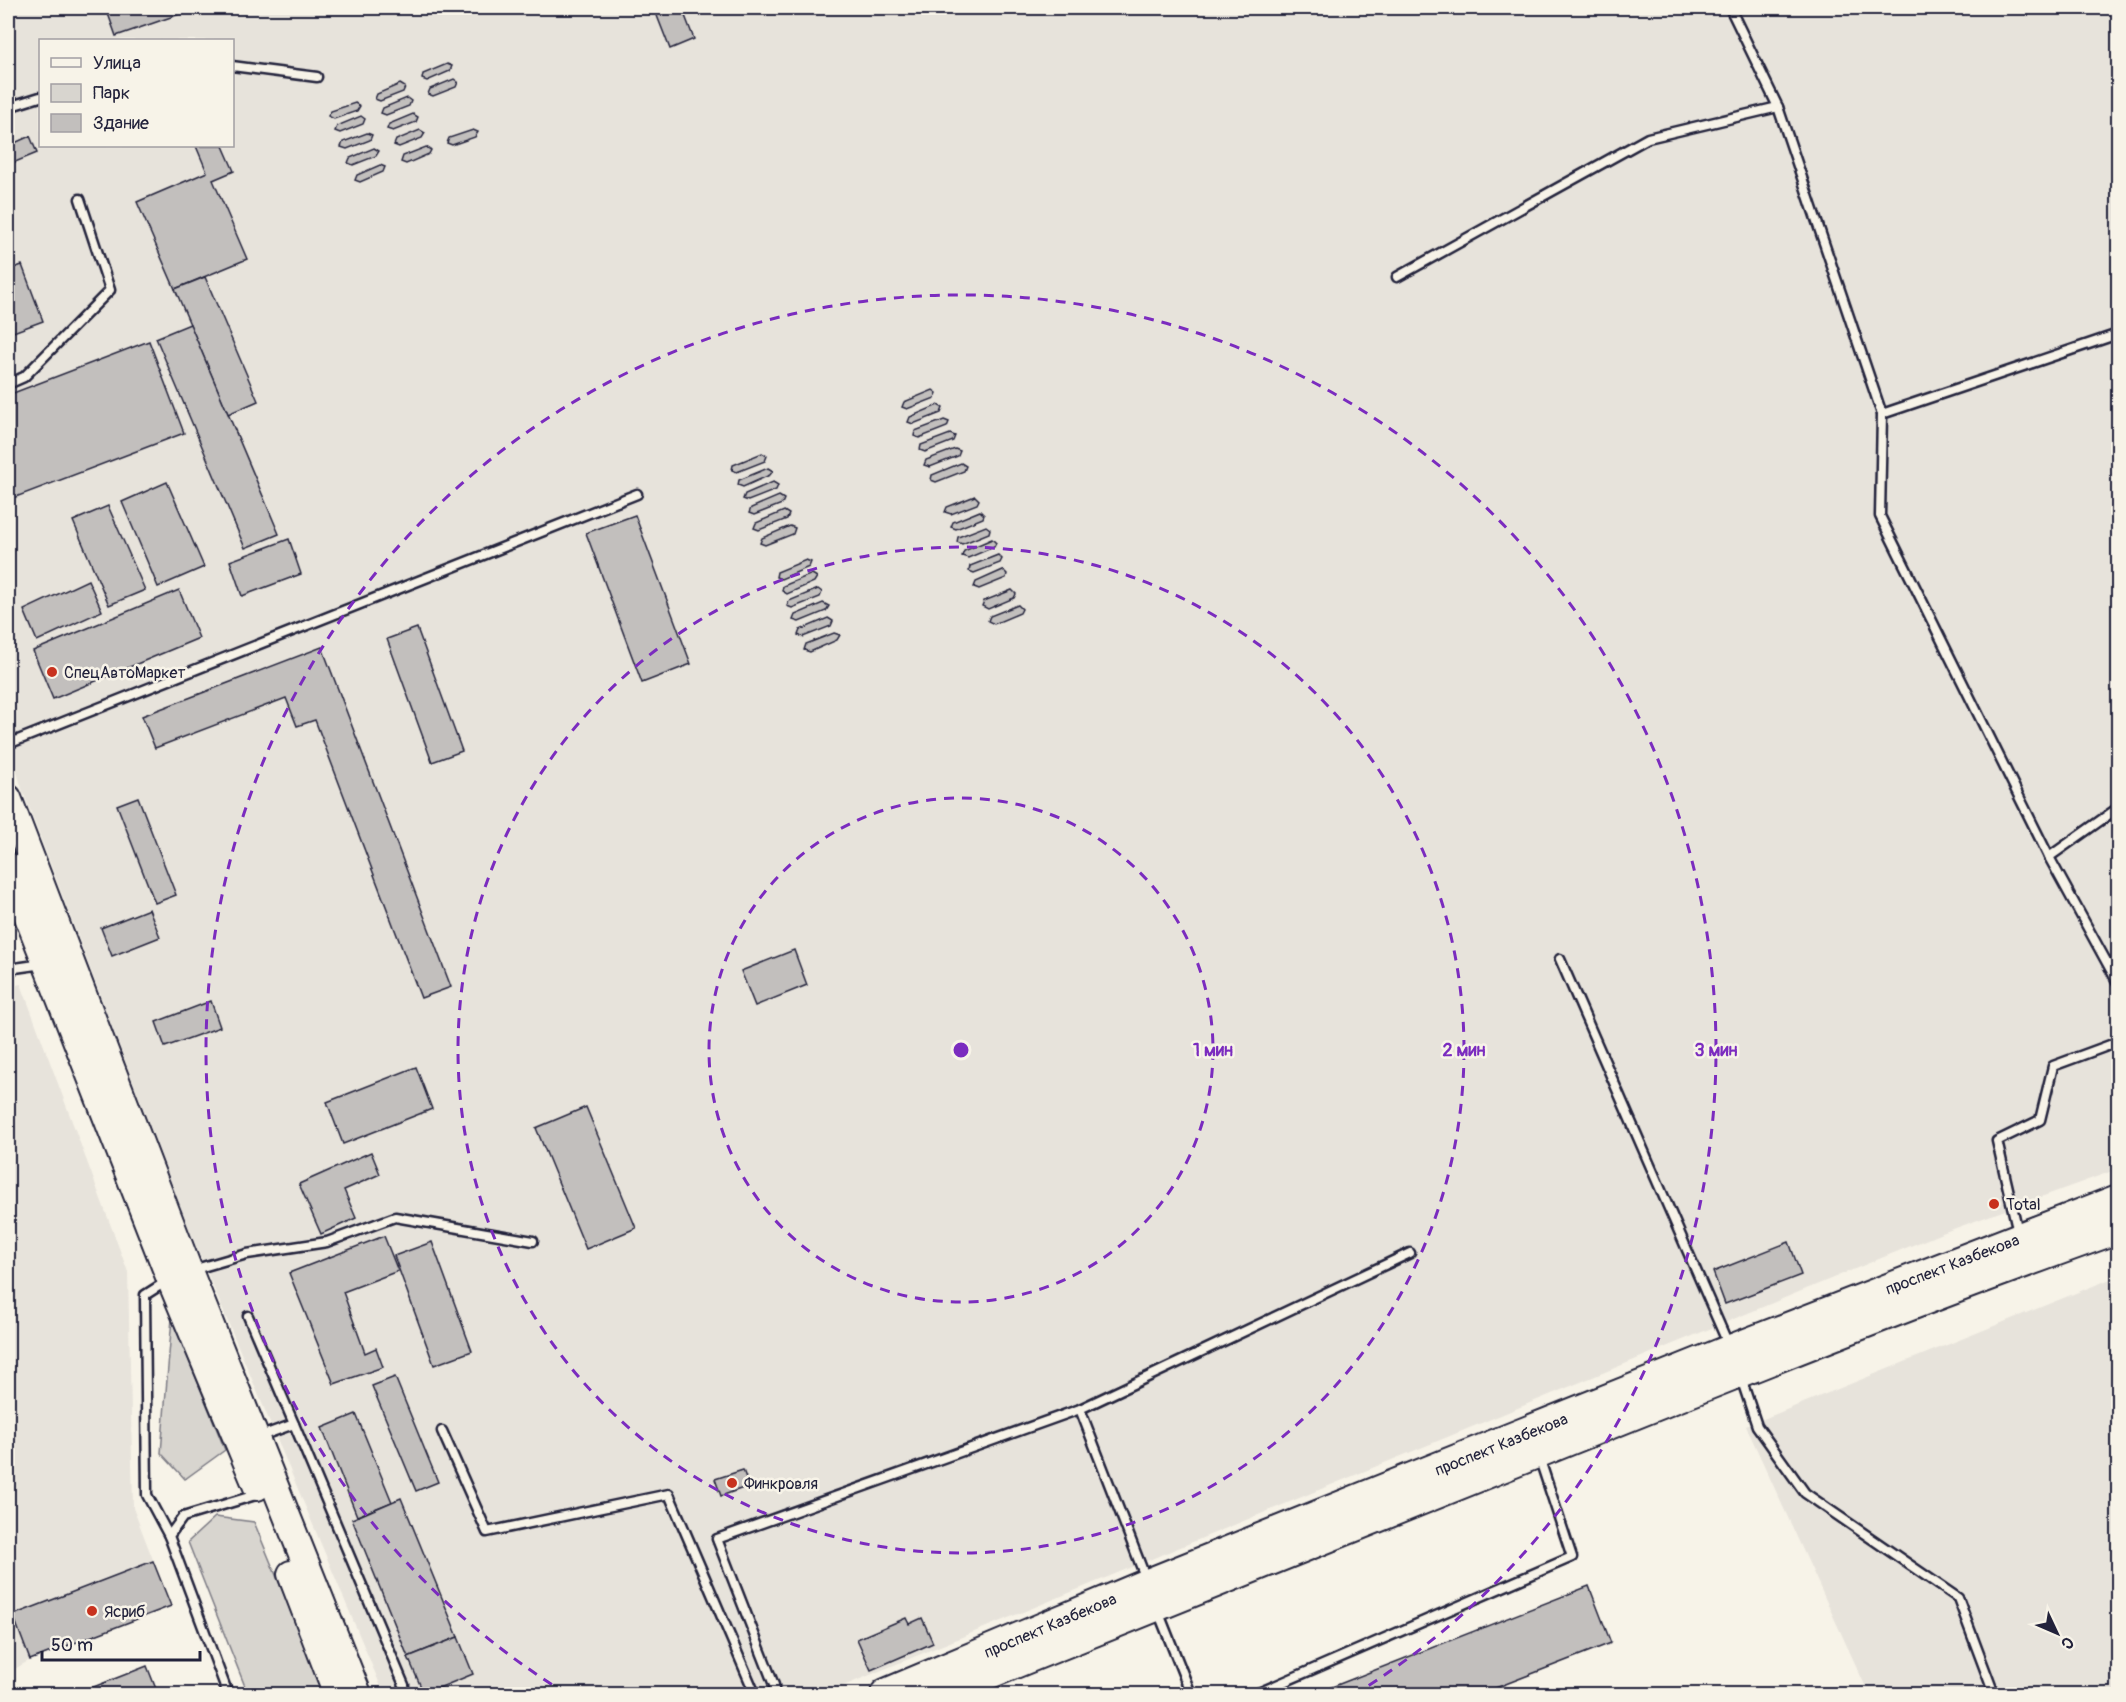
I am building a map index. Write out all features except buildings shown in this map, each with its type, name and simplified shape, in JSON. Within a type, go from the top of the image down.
[{"type":"highway","name":"проспект Казбекова","points":[[886,1695],[1537,1452],[1735,1361],[2020,1238],[2118,1200]]},
{"type":"highway","name":"проспект Казбекова","points":[[939,1695],[1152,1594],[1735,1361],[2118,1228]]},
{"type":"main road","points":[[8,798],[58,959],[179,1275],[267,1490],[358,1695]]},
{"type":"main road","points":[[8,866],[58,959]]},
{"type":"main road","points":[[267,1490],[337,1695]]},
{"type":"lane","points":[[1730,8],[1778,107],[1882,414],[1880,516],[2049,857],[2118,983]]},
{"type":"lane","points":[[234,66],[317,77]]},
{"type":"lane","points":[[8,107],[39,97]]},
{"type":"lane","points":[[1397,277],[1648,138],[1778,107]]},
{"type":"lane","points":[[8,384],[24,377],[110,290],[80,199]]},
{"type":"lane","points":[[1882,414],[2118,334]]},
{"type":"lane","points":[[8,744],[637,494]]},
{"type":"lane","points":[[2049,857],[2118,808]]},
{"type":"lane","points":[[8,969],[58,959]]},
{"type":"lane","points":[[1560,959],[1735,1361],[1757,1426],[1804,1493],[1958,1598],[1995,1695]]},
{"type":"lane","points":[[2020,1238],[1997,1141],[2040,1120],[2053,1066],[2118,1042]]},
{"type":"lane","points":[[228,1695],[169,1536],[147,1495],[145,1295],[179,1275],[247,1254],[327,1242],[395,1217],[533,1241]]},
{"type":"lane","points":[[774,1695],[774,1685],[717,1539],[1080,1409],[1410,1253]]},
{"type":"lane","points":[[248,1316],[404,1686]]},
{"type":"lane","points":[[1080,1409],[1191,1695]]},
{"type":"lane","points":[[247,1442],[294,1424]]},
{"type":"lane","points":[[442,1431],[487,1532],[669,1494],[755,1695]]},
{"type":"lane","points":[[1256,1695],[1572,1557],[1537,1452]]},
{"type":"lane","points":[[169,1536],[183,1517],[267,1490]]},
{"type":"shaded area","points":[[8,8],[2118,8],[2118,1169],[1942,1233],[824,1694],[384,1694],[191,1234],[22,789],[8,741]]},
{"type":"shaded area","points":[[21,984],[128,1272],[133,1508],[171,1606],[30,1660],[8,1673],[8,987]]},
{"type":"shaded area","points":[[2118,1276],[2118,1694],[1869,1694],[1746,1426]]},
{"type":"green space","points":[[172,1318],[225,1450],[185,1479],[161,1453]]},
{"type":"green space","points":[[215,1517],[254,1522],[325,1694],[248,1694],[188,1542]]},
{"type":"place","name":"СпецАвтоМаркет","points":[[52,672]]},
{"type":"place","name":"Total","points":[[1994,1204]]},
{"type":"place","name":"Финкровля","points":[[732,1483]]},
{"type":"place","name":"Ясриб","points":[[92,1611]]}]
